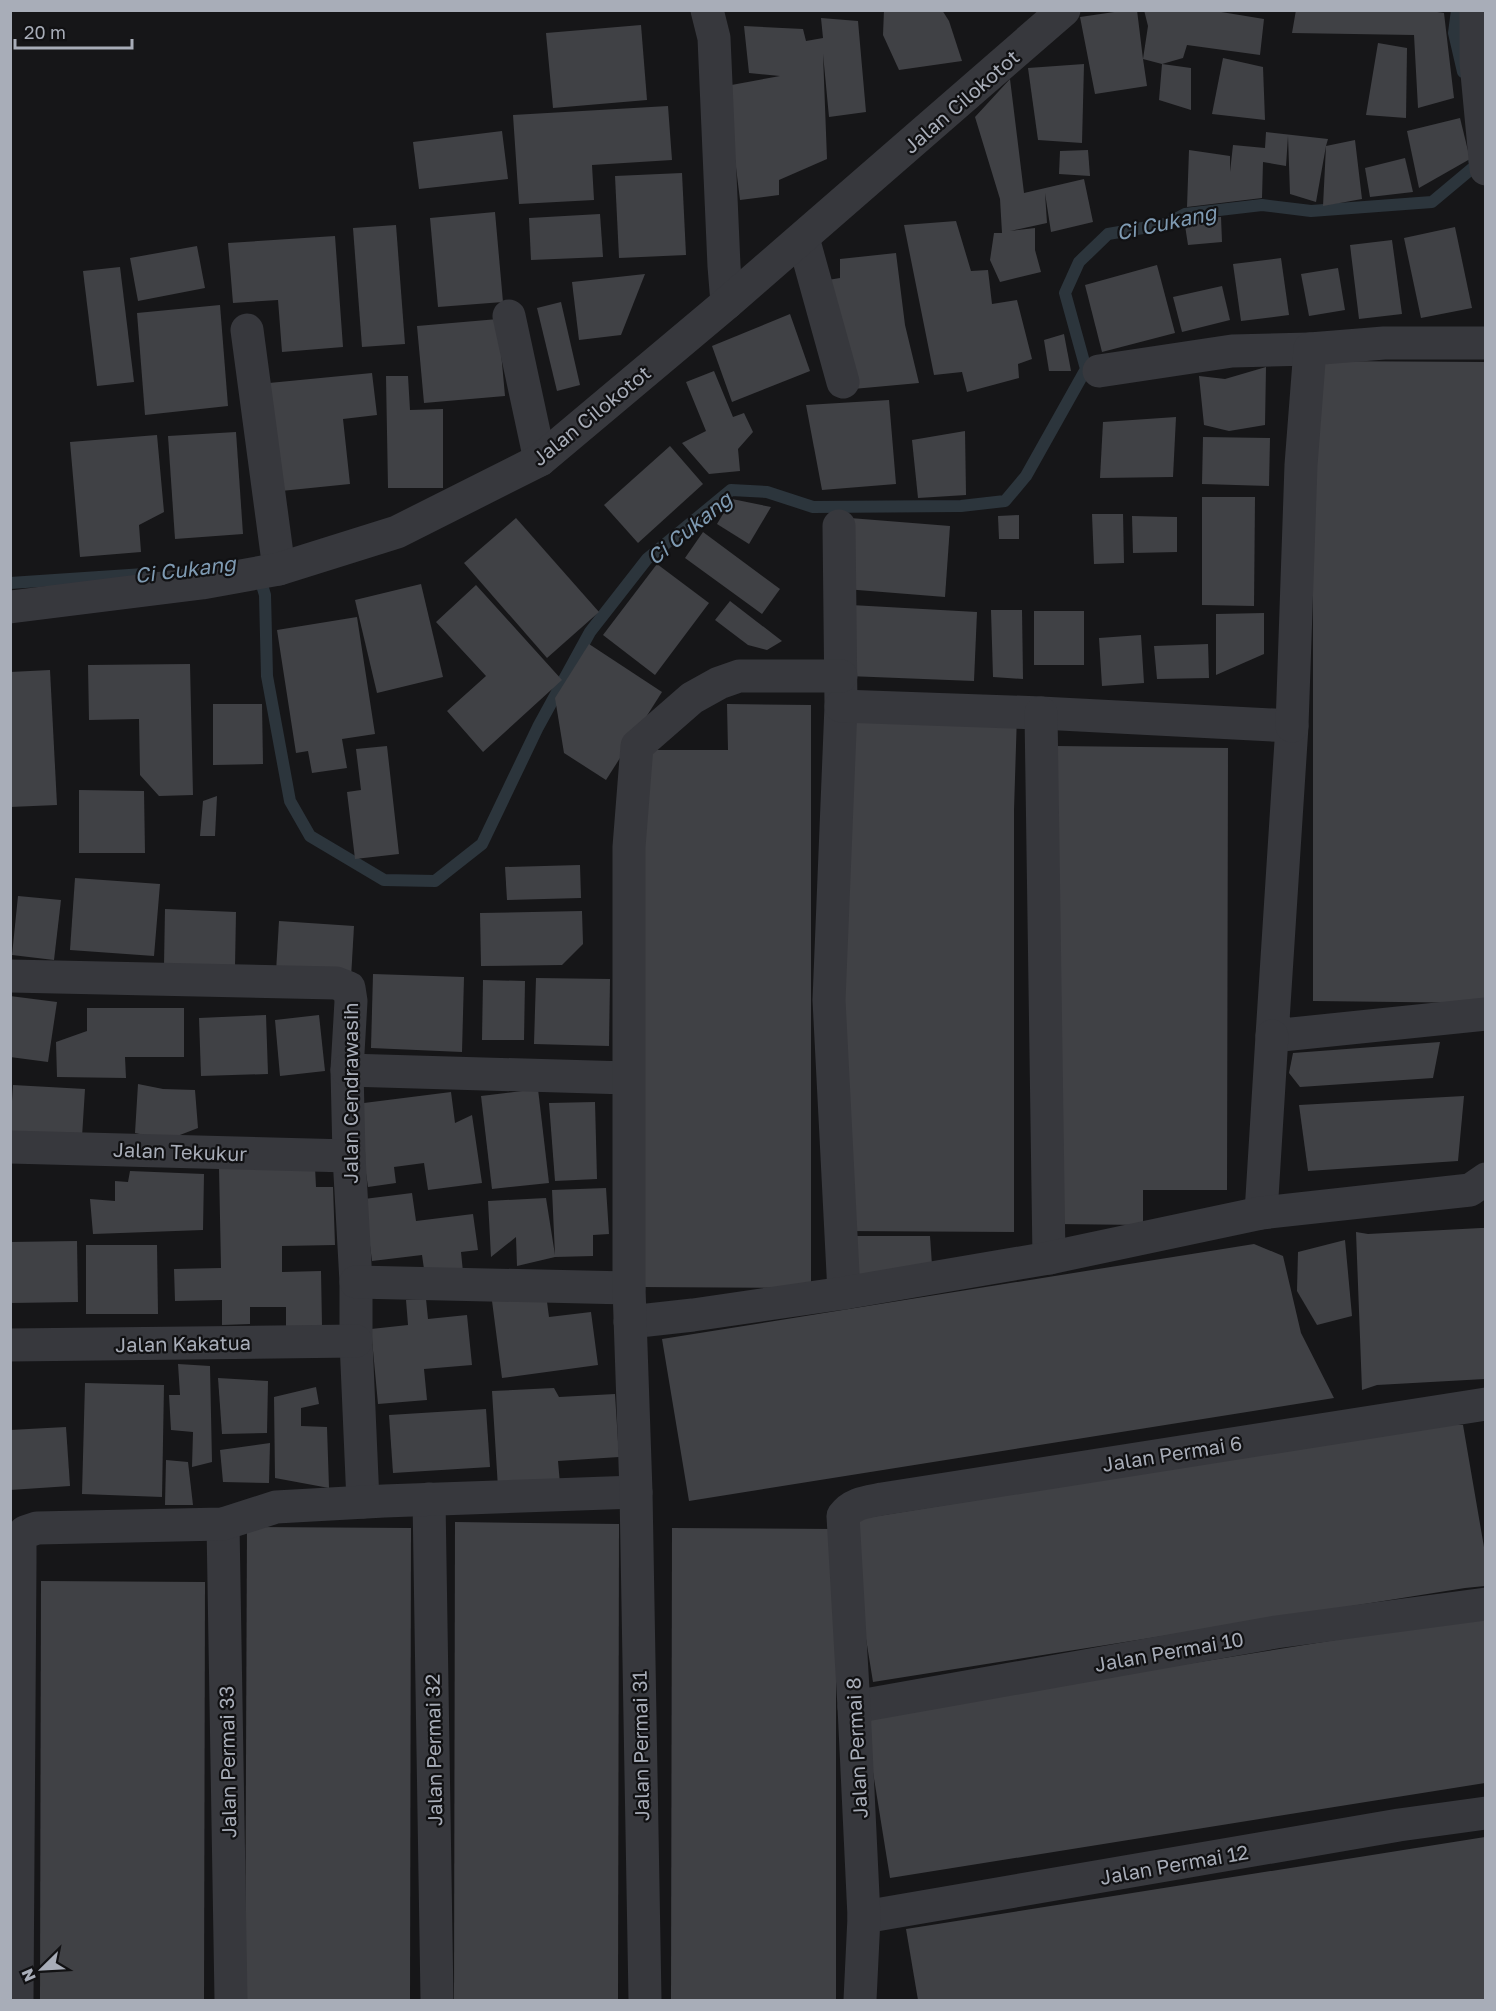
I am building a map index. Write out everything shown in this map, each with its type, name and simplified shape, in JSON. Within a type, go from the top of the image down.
[{"type":"street","points":[[707,10],[714,38],[723,266],[727,303]]},
{"type":"street","points":[[1476,10],[1476,63],[1485,169]]},
{"type":"street","name":"Jalan Cilokotot","points":[[10,607],[202,582],[264,571],[397,532],[540,460],[803,238],[1049,17]]},
{"type":"street","points":[[803,238],[843,382]]},
{"type":"street","points":[[509,316],[540,460]]},
{"type":"street","points":[[247,330],[264,571]]},
{"type":"street","points":[[1099,371],[1232,351],[1310,349],[1384,343],[1485,343]]},
{"type":"street","points":[[1261,1213],[1292,726],[1301,465],[1310,349]]},
{"type":"street","points":[[839,526],[841,691],[829,1000],[844,1293]]},
{"type":"street","name":"Jalan Permai 31","points":[[645,2001],[636,1492],[629,1288],[629,847],[637,746],[692,698],[719,683],[739,676],[841,691],[1041,713],[1292,726]]},
{"type":"street","points":[[1041,713],[1049,1258]]},
{"type":"street","name":"Jalan Cendrawasih","points":[[10,976],[336,983],[349,987],[351,1001],[347,1070],[349,1156],[356,1281],[356,1341],[363,1502]]},
{"type":"street","points":[[1272,1035],[1485,1014]]},
{"type":"street","points":[[347,1070],[628,1078]]},
{"type":"street","name":"Jalan Tekukur","points":[[10,1146],[349,1156]]},
{"type":"street","points":[[630,1322],[844,1293],[1049,1258],[1261,1213],[1470,1190],[1485,1179]]},
{"type":"street","points":[[356,1281],[629,1288]]},
{"type":"street","name":"Jalan Kakatua","points":[[10,1345],[356,1341]]},
{"type":"street","name":"Jalan Permai 6","points":[[859,1503],[1485,1404]]},
{"type":"street","points":[[17,2001],[15,1562],[20,1540],[25,1532],[37,1528],[223,1524],[276,1507],[636,1492]]},
{"type":"street","name":"Jalan Permai 32","points":[[429,1499],[437,2001]]},
{"type":"street","name":"Jalan Permai 8","points":[[859,1503],[848,1509],[843,1516],[855,1707],[864,1917],[860,2001]]},
{"type":"street","name":"Jalan Permai 33","points":[[223,1524],[231,2001]]},
{"type":"street","name":"Jalan Permai 10","points":[[855,1707],[1276,1632],[1485,1604]]},
{"type":"street","name":"Jalan Permai 12","points":[[864,1917],[1399,1825],[1485,1813]]},
{"type":"building","points":[[884,10],[942,10],[949,21],[962,61],[899,70],[883,35]]},
{"type":"building","points":[[1137,10],[1147,86],[1095,94],[1080,17]]},
{"type":"building","points":[[1144,10],[1209,10],[1264,19],[1260,55],[1187,45],[1183,58],[1162,64],[1143,59],[1148,26]]},
{"type":"building","points":[[1296,10],[1424,10],[1444,13],[1454,98],[1418,108],[1414,35],[1292,33]]},
{"type":"building","points":[[821,18],[858,21],[866,112],[829,117],[823,54],[827,159],[779,180],[779,195],[740,200],[726,86],[780,76],[749,73],[744,26],[803,29],[806,41],[823,38]]},
{"type":"building","points":[[641,25],[647,100],[553,108],[546,33]]},
{"type":"building","points":[[1378,43],[1407,48],[1406,118],[1366,115]]},
{"type":"building","points":[[1223,58],[1263,67],[1265,120],[1212,114]]},
{"type":"building","points":[[1084,64],[1082,143],[1038,140],[1028,68]]},
{"type":"building","points":[[1162,64],[1191,68],[1191,110],[1159,100]]},
{"type":"building","points":[[1010,79],[1024,193],[1084,179],[1093,222],[1051,232],[1045,193],[1047,223],[1010,231],[1035,228],[1035,250],[1041,272],[1000,282],[990,260],[994,233],[1002,233],[1000,199],[975,117]]},
{"type":"building","points":[[668,106],[672,160],[592,165],[594,200],[519,204],[513,115]]},
{"type":"building","points":[[1460,118],[1470,159],[1419,188],[1407,131]]},
{"type":"building","points":[[502,131],[508,179],[419,189],[413,142]]},
{"type":"building","points":[[1266,132],[1328,139],[1316,202],[1290,194],[1288,136],[1286,166],[1263,162],[1262,198],[1187,207],[1189,150],[1230,156],[1230,172],[1233,145],[1265,148]]},
{"type":"building","points":[[1355,140],[1362,199],[1323,206],[1326,146]]},
{"type":"building","points":[[1088,150],[1090,176],[1059,174],[1060,151]]},
{"type":"building","points":[[1405,158],[1413,192],[1370,197],[1365,168]]},
{"type":"building","points":[[682,173],[686,255],[619,258],[615,176]]},
{"type":"building","points":[[495,212],[503,302],[438,307],[430,218]]},
{"type":"building","points":[[600,214],[603,257],[531,260],[529,218]]},
{"type":"building","points":[[1221,217],[1222,242],[1188,245],[1184,219]]},
{"type":"building","points":[[956,221],[971,271],[988,270],[992,304],[1017,300],[1032,359],[1018,364],[1019,378],[967,392],[962,372],[934,375],[904,225]]},
{"type":"building","points":[[396,225],[405,344],[362,347],[353,228]]},
{"type":"building","points":[[1455,227],[1472,308],[1421,318],[1404,238]]},
{"type":"building","points":[[335,236],[343,347],[282,352],[278,300],[233,303],[228,243]]},
{"type":"building","points":[[1392,240],[1402,314],[1359,319],[1350,245]]},
{"type":"building","points":[[197,246],[205,288],[138,301],[130,258]]},
{"type":"building","points":[[896,253],[905,325],[919,383],[853,389],[822,281],[840,278],[840,259]]},
{"type":"building","points":[[1281,258],[1289,315],[1241,321],[1233,264]]},
{"type":"building","points":[[1157,265],[1175,333],[1102,352],[1085,285]]},
{"type":"building","points":[[120,267],[134,382],[97,386],[83,271]]},
{"type":"building","points":[[1338,268],[1345,310],[1309,316],[1301,274]]},
{"type":"building","points":[[645,274],[621,335],[579,340],[572,282]]},
{"type":"building","points":[[1222,286],[1230,320],[1182,332],[1173,297]]},
{"type":"building","points":[[561,302],[580,385],[557,391],[537,308]]},
{"type":"building","points":[[220,305],[228,406],[145,415],[137,313]]},
{"type":"building","points":[[790,314],[810,371],[732,402],[712,346]]},
{"type":"building","points":[[498,319],[505,396],[424,403],[417,326]]},
{"type":"building","points":[[1064,334],[1071,371],[1049,371],[1044,340]]},
{"type":"building","points":[[1313,361],[1484,362],[1484,1003],[1313,1001]]},
{"type":"building","points":[[1266,367],[1265,425],[1229,431],[1204,425],[1199,376],[1225,379]]},
{"type":"building","points":[[714,371],[733,417],[744,413],[753,432],[738,449],[740,471],[709,474],[682,443],[706,431],[686,382]]},
{"type":"building","points":[[372,373],[377,415],[343,419],[350,484],[281,491],[269,383]]},
{"type":"building","points":[[386,376],[408,376],[410,410],[443,409],[443,488],[388,488]]},
{"type":"building","points":[[889,400],[896,484],[822,490],[806,405]]},
{"type":"building","points":[[1176,417],[1173,477],[1100,478],[1103,422]]},
{"type":"building","points":[[965,431],[966,495],[918,498],[912,440]]},
{"type":"building","points":[[236,432],[243,534],[175,539],[168,436]]},
{"type":"building","points":[[157,435],[164,512],[139,525],[141,552],[80,557],[70,442]]},
{"type":"building","points":[[1203,437],[1270,438],[1269,486],[1202,484]]},
{"type":"building","points":[[670,446],[703,484],[638,543],[604,505]]},
{"type":"building","points":[[1202,497],[1255,497],[1254,606],[1202,605]]},
{"type":"building","points":[[732,499],[771,507],[749,544],[717,524]]},
{"type":"building","points":[[1092,514],[1123,514],[1124,563],[1094,564]]},
{"type":"building","points":[[1019,515],[1019,539],[999,539],[998,516]]},
{"type":"building","points":[[1132,516],[1177,517],[1177,552],[1133,553]]},
{"type":"building","points":[[516,518],[599,612],[547,658],[464,563]]},
{"type":"building","points":[[850,518],[950,526],[945,597],[845,589]]},
{"type":"building","points":[[703,532],[780,589],[762,614],[685,558]]},
{"type":"building","points":[[657,564],[709,603],[655,675],[603,635]]},
{"type":"building","points":[[421,584],[443,677],[377,693],[355,600]]},
{"type":"building","points":[[476,585],[562,680],[483,752],[447,711],[486,676],[436,622]]},
{"type":"building","points":[[730,601],[782,641],[767,650],[748,645],[715,620]]},
{"type":"building","points":[[851,605],[977,612],[974,681],[848,676]]},
{"type":"building","points":[[991,610],[1022,610],[1023,679],[993,677]]},
{"type":"building","points":[[1034,611],[1084,611],[1084,665],[1034,665]]},
{"type":"building","points":[[1264,613],[1264,654],[1216,675],[1216,614]]},
{"type":"building","points":[[357,617],[375,734],[342,739],[347,768],[312,773],[308,751],[296,753],[277,630]]},
{"type":"building","points":[[1141,635],[1144,683],[1102,686],[1099,638]]},
{"type":"building","points":[[589,644],[662,692],[606,780],[564,753],[555,698]]},
{"type":"building","points":[[1208,644],[1209,678],[1157,679],[1154,646]]},
{"type":"building","points":[[190,664],[193,795],[159,796],[140,775],[139,719],[89,720],[88,665]]},
{"type":"building","points":[[50,670],[57,805],[10,807],[10,672]]},
{"type":"building","points":[[213,704],[262,704],[263,764],[213,765]]},
{"type":"building","points":[[727,704],[811,705],[811,1288],[639,1287],[640,750],[728,750]]},
{"type":"building","points":[[845,713],[1017,714],[1014,810],[1014,1232],[843,1231]]},
{"type":"building","points":[[387,746],[399,854],[355,859],[347,792],[361,790],[356,749]]},
{"type":"building","points":[[1056,746],[1228,748],[1227,1190],[1143,1190],[1143,1225],[1055,1224]]},
{"type":"building","points":[[79,790],[144,791],[145,853],[79,853]]},
{"type":"building","points":[[217,796],[215,836],[200,836],[203,801]]},
{"type":"building","points":[[580,865],[581,898],[507,900],[505,867]]},
{"type":"building","points":[[75,878],[160,884],[154,956],[70,950]]},
{"type":"building","points":[[18,896],[61,900],[54,960],[12,955]]},
{"type":"building","points":[[165,909],[236,912],[235,967],[164,966]]},
{"type":"building","points":[[582,911],[583,944],[562,965],[481,966],[480,913]]},
{"type":"building","points":[[279,921],[354,926],[351,978],[276,972]]},
{"type":"building","points":[[373,974],[464,977],[462,1052],[371,1048]]},
{"type":"building","points":[[536,978],[610,979],[609,1046],[534,1044]]},
{"type":"building","points":[[483,980],[525,981],[524,1040],[482,1040]]},
{"type":"building","points":[[10,996],[57,1002],[48,1062],[10,1057]]},
{"type":"building","points":[[87,1008],[184,1008],[184,1057],[125,1057],[126,1078],[57,1077],[56,1042],[87,1031]]},
{"type":"building","points":[[266,1015],[268,1074],[201,1076],[199,1018]]},
{"type":"building","points":[[319,1015],[325,1071],[280,1076],[275,1020]]},
{"type":"building","points":[[1440,1042],[1433,1078],[1300,1087],[1289,1073],[1293,1053]]},
{"type":"building","points":[[138,1084],[163,1089],[195,1090],[198,1128],[167,1140],[135,1133]]},
{"type":"building","points":[[13,1085],[85,1089],[82,1137],[10,1133]]},
{"type":"building","points":[[538,1089],[549,1183],[492,1189],[481,1096]]},
{"type":"building","points":[[451,1092],[455,1123],[472,1115],[482,1183],[428,1190],[424,1163],[394,1167],[396,1183],[368,1187],[356,1104]]},
{"type":"building","points":[[1464,1096],[1458,1161],[1308,1171],[1299,1105]]},
{"type":"building","points":[[595,1102],[597,1179],[555,1181],[549,1103]]},
{"type":"building","points":[[315,1167],[316,1187],[333,1187],[335,1245],[282,1246],[282,1272],[321,1271],[322,1326],[286,1327],[286,1307],[250,1307],[250,1324],[222,1325],[222,1300],[175,1301],[174,1269],[221,1268],[219,1168]]},
{"type":"building","points":[[130,1171],[204,1174],[203,1230],[93,1234],[90,1199],[115,1201],[115,1181],[128,1182]]},
{"type":"building","points":[[606,1188],[609,1234],[593,1235],[593,1256],[555,1257],[517,1266],[516,1237],[491,1257],[488,1201],[546,1198],[555,1255],[552,1190]]},
{"type":"building","points":[[412,1193],[416,1221],[473,1214],[478,1250],[461,1252],[463,1272],[425,1276],[422,1255],[372,1261],[364,1199]]},
{"type":"building","points":[[1485,1228],[1485,1379],[1377,1385],[1362,1390],[1356,1232],[1368,1234]]},
{"type":"building","points":[[853,1236],[930,1236],[932,1265],[858,1276]]},
{"type":"building","points":[[1345,1240],[1352,1316],[1317,1325],[1297,1291],[1298,1252]]},
{"type":"building","points":[[77,1241],[78,1302],[10,1303],[10,1242]]},
{"type":"building","points":[[1254,1244],[1283,1256],[1301,1333],[1334,1398],[689,1501],[662,1339]]},
{"type":"building","points":[[86,1245],[157,1245],[158,1314],[86,1314]]},
{"type":"building","points":[[546,1294],[549,1317],[591,1312],[598,1365],[502,1378],[492,1301]]},
{"type":"building","points":[[426,1299],[428,1319],[467,1315],[472,1365],[424,1369],[427,1400],[378,1404],[371,1329],[408,1325],[406,1300]]},
{"type":"building","points":[[178,1364],[210,1366],[212,1462],[192,1467],[193,1432],[171,1430],[169,1395],[180,1395]]},
{"type":"building","points":[[218,1378],[268,1381],[267,1433],[222,1434]]},
{"type":"building","points":[[85,1383],[164,1385],[162,1497],[82,1494]]},
{"type":"building","points":[[316,1387],[319,1404],[301,1408],[301,1426],[327,1427],[329,1488],[275,1478],[274,1397]]},
{"type":"building","points":[[554,1388],[559,1397],[615,1394],[619,1457],[558,1461],[560,1484],[498,1488],[492,1391]]},
{"type":"building","points":[[486,1409],[490,1467],[393,1473],[389,1415]]},
{"type":"building","points":[[1439,1425],[1463,1425],[1485,1553],[1485,1586],[873,1682],[847,1521]]},
{"type":"building","points":[[66,1427],[70,1486],[10,1490],[10,1430]]},
{"type":"building","points":[[270,1443],[269,1483],[223,1482],[220,1450]]},
{"type":"building","points":[[166,1460],[188,1462],[193,1505],[165,1505]]},
{"type":"building","points":[[455,1522],[619,1524],[618,2000],[454,2000]]},
{"type":"building","points":[[247,1527],[411,1528],[410,2000],[245,2000]]},
{"type":"building","points":[[672,1528],[836,1529],[836,2000],[671,2000]]},
{"type":"building","points":[[41,1581],[205,1582],[204,2000],[40,2000]]},
{"type":"building","points":[[1485,1616],[1485,1783],[890,1878],[864,1716]]},
{"type":"building","points":[[1485,1837],[1485,2000],[918,2000],[906,1929]]},
{"type":"waterway","name":"Ci Cukang","points":[[1457,10],[1454,33],[1463,72]]},
{"type":"waterway","name":"Ci Cukang","points":[[259,575],[265,595],[267,676],[290,801],[310,836],[384,880],[435,881],[482,844],[538,727],[590,632],[647,559],[731,490],[767,492],[813,507],[961,506],[1005,501],[1026,476],[1086,369],[1065,293],[1079,262],[1108,234],[1166,224],[1185,214],[1262,205],[1311,211],[1432,202],[1475,166],[1474,157]]},
{"type":"waterway","name":"Ci Cukang","points":[[10,583],[144,574]]}]
